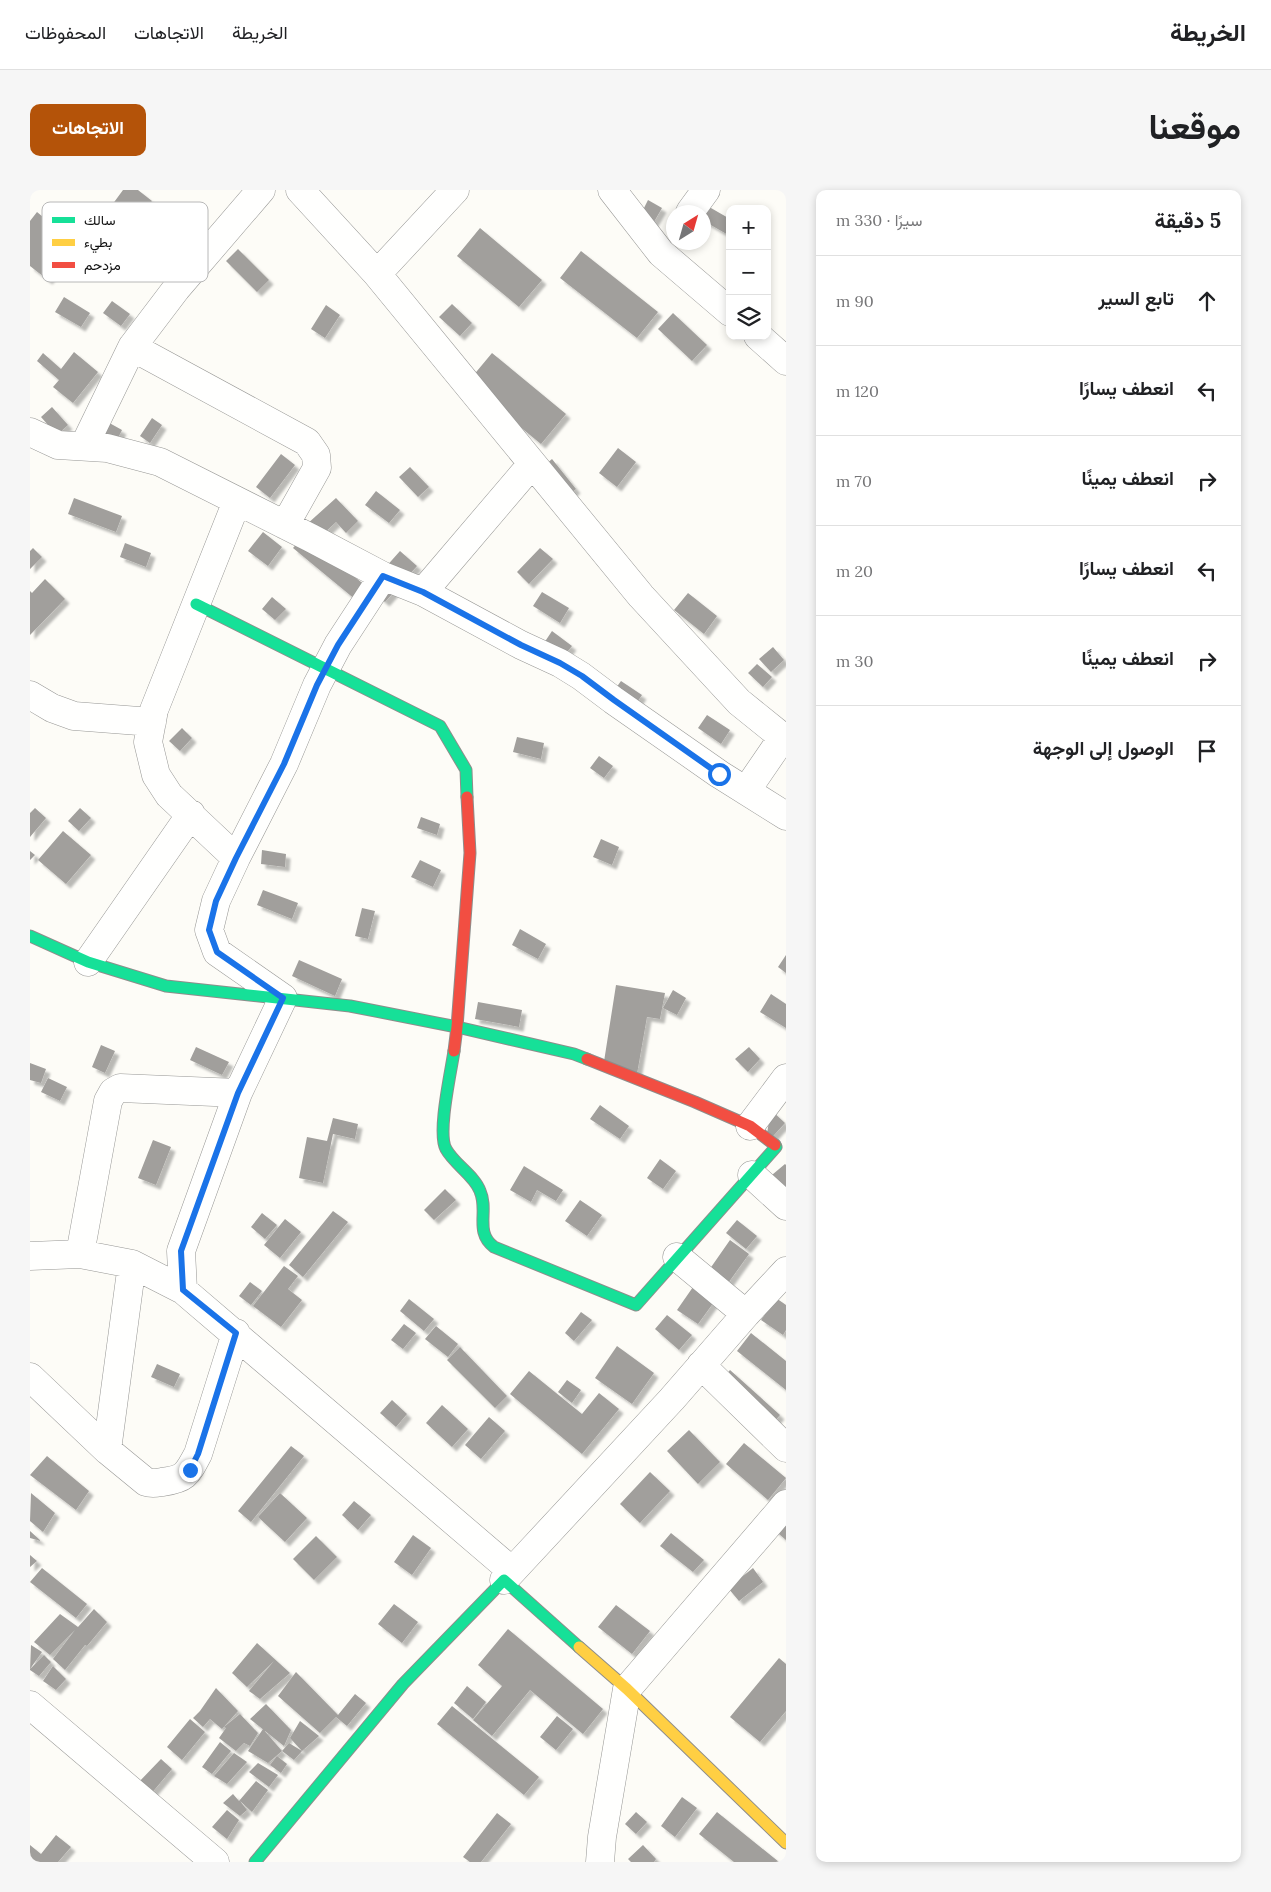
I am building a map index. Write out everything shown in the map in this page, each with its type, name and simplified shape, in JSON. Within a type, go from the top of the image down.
[{"type":"street","points":[[208,252],[261,190]]},
{"type":"street","points":[[300,190],[377,274],[648,604],[739,702],[784,738],[746,791]]},
{"type":"street","points":[[377,274],[455,190]]},
{"type":"street","points":[[612,190],[666,243]]},
{"type":"street","points":[[695,205],[706,190]]},
{"type":"street","points":[[673,250],[726,308]]},
{"type":"street","points":[[84,446],[113,382],[132,347],[182,282]]},
{"type":"street","points":[[762,340],[786,361]]},
{"type":"street","points":[[132,347],[307,442],[316,455],[317,468],[285,525]]},
{"type":"street","points":[[30,432],[58,445],[107,448],[160,462],[383,576],[423,592],[582,676],[638,718],[786,816]]},
{"type":"street","points":[[423,592],[532,464]]},
{"type":"street","points":[[236,858],[169,795],[156,775],[148,742],[154,710],[237,501]]},
{"type":"street","points":[[283,998],[217,952],[209,930],[216,901],[284,764],[317,685],[338,645],[383,576]]},
{"type":"street","points":[[30,936],[88,962],[166,986],[350,1006],[457,1027],[574,1054],[750,1126],[773,1142],[776,1147],[636,1305],[494,1247],[486,1240],[483,1234],[483,1201],[480,1189],[446,1149],[442,1134],[457,1027],[470,853],[466,770],[440,726],[196,604]]},
{"type":"street","points":[[30,695],[52,708],[74,716],[152,722]]},
{"type":"street","points":[[88,962],[191,814]]},
{"type":"street","points":[[183,1290],[181,1251],[238,1093],[283,998]]},
{"type":"street","points":[[750,1126],[786,1078]]},
{"type":"street","points":[[80,1254],[108,1100],[113,1092],[120,1088],[238,1093]]},
{"type":"street","points":[[752,1175],[786,1206]]},
{"type":"street","points":[[30,1256],[80,1254],[132,1264],[183,1290],[236,1333],[508,1575],[786,1843]]},
{"type":"street","points":[[677,1257],[746,1314]]},
{"type":"street","points":[[107,1450],[132,1264]]},
{"type":"street","points":[[255,1862],[403,1684],[672,1400],[746,1314],[786,1272]]},
{"type":"street","points":[[30,1377],[107,1450],[146,1482],[152,1484],[179,1480],[190,1470],[198,1454],[236,1333]]},
{"type":"street","points":[[701,1366],[786,1448]]},
{"type":"street","points":[[600,1862],[602,1837],[627,1689],[786,1504]]},
{"type":"street","points":[[30,1705],[215,1862]]},
{"type":"building","points":[[123,190],[138,190],[152,201],[151,202],[114,202]]},
{"type":"building","points":[[648,200],[662,208],[651,227],[638,220]]},
{"type":"building","points":[[711,208],[726,217],[726,234],[711,225]]},
{"type":"building","points":[[37,212],[42,216],[42,275],[30,266],[30,221]]},
{"type":"building","points":[[480,228],[542,280],[519,307],[457,256]]},
{"type":"building","points":[[238,249],[269,280],[257,292],[226,261]]},
{"type":"building","points":[[581,251],[658,312],[637,338],[560,278]]},
{"type":"building","points":[[64,297],[90,313],[81,327],[55,312]]},
{"type":"building","points":[[112,301],[130,314],[121,326],[103,313]]},
{"type":"building","points":[[452,304],[472,323],[460,336],[439,317]]},
{"type":"building","points":[[326,305],[340,315],[325,338],[311,329]]},
{"type":"building","points":[[673,313],[707,345],[692,361],[658,329]]},
{"type":"building","points":[[74,352],[98,372],[73,403],[53,387],[59,380],[37,361],[43,353],[61,369]]},
{"type":"building","points":[[492,353],[566,414],[541,444],[467,383]]},
{"type":"building","points":[[52,407],[68,425],[57,435],[41,417]]},
{"type":"building","points":[[152,418],[162,425],[150,443],[140,436]]},
{"type":"building","points":[[104,420],[122,430],[114,446],[96,437]]},
{"type":"building","points":[[618,448],[636,462],[617,487],[599,473]]},
{"type":"building","points":[[281,454],[295,465],[270,498],[256,487]]},
{"type":"building","points":[[552,459],[576,489],[556,506],[532,476]]},
{"type":"building","points":[[410,467],[429,487],[418,497],[399,477]]},
{"type":"building","points":[[376,491],[400,510],[389,523],[365,505]]},
{"type":"building","points":[[74,498],[122,516],[116,532],[68,514]]},
{"type":"building","points":[[336,498],[358,521],[346,533],[336,522],[319,538],[306,525]]},
{"type":"building","points":[[263,532],[282,547],[268,566],[248,551]]},
{"type":"building","points":[[304,535],[367,587],[356,600],[293,548]]},
{"type":"building","points":[[125,543],[151,553],[146,567],[120,557]]},
{"type":"building","points":[[33,548],[42,557],[30,569],[30,551]]},
{"type":"building","points":[[540,548],[553,559],[529,584],[517,572]]},
{"type":"building","points":[[400,551],[417,566],[385,602],[368,587]]},
{"type":"building","points":[[45,579],[65,599],[30,635],[30,591],[32,593]]},
{"type":"building","points":[[542,592],[569,608],[560,623],[533,606]]},
{"type":"building","points":[[688,593],[717,616],[704,634],[674,610]]},
{"type":"building","points":[[272,597],[286,609],[275,620],[262,609]]},
{"type":"building","points":[[552,631],[572,646],[563,657],[544,643]]},
{"type":"building","points":[[773,647],[784,660],[771,672],[759,659]]},
{"type":"building","points":[[757,664],[772,677],[763,687],[748,673]]},
{"type":"building","points":[[621,681],[642,695],[624,721],[603,706]]},
{"type":"building","points":[[707,715],[730,730],[721,744],[698,728]]},
{"type":"building","points":[[182,728],[192,738],[180,751],[169,741]]},
{"type":"building","points":[[517,737],[544,743],[541,759],[513,752]]},
{"type":"building","points":[[599,756],[613,766],[604,778],[590,768]]},
{"type":"building","points":[[35,808],[46,818],[30,837],[30,813]]},
{"type":"building","points":[[80,808],[91,818],[79,831],[68,821]]},
{"type":"building","points":[[421,817],[440,824],[437,835],[417,828]]},
{"type":"building","points":[[63,831],[91,855],[66,884],[38,860]]},
{"type":"building","points":[[601,839],[619,847],[612,865],[593,857]]},
{"type":"building","points":[[262,850],[286,854],[285,867],[261,864]]},
{"type":"building","points":[[30,851],[35,855],[30,860]]},
{"type":"building","points":[[420,860],[441,870],[433,887],[411,877]]},
{"type":"building","points":[[263,890],[298,903],[292,919],[257,905]]},
{"type":"building","points":[[362,908],[375,911],[368,939],[355,936]]},
{"type":"building","points":[[520,929],[546,944],[538,959],[512,945]]},
{"type":"building","points":[[786,955],[786,973],[778,967]]},
{"type":"building","points":[[299,960],[342,979],[335,996],[292,976]]},
{"type":"building","points":[[616,985],[665,993],[660,1019],[647,1017],[637,1074],[603,1068]]},
{"type":"building","points":[[673,990],[686,998],[677,1015],[663,1008]]},
{"type":"building","points":[[771,994],[786,1004],[786,1028],[760,1012]]},
{"type":"building","points":[[478,1002],[522,1010],[519,1027],[475,1019]]},
{"type":"building","points":[[101,1045],[115,1051],[105,1073],[92,1067]]},
{"type":"building","points":[[196,1047],[229,1062],[222,1075],[190,1060]]},
{"type":"building","points":[[749,1047],[760,1059],[748,1072],[735,1059]]},
{"type":"building","points":[[30,1063],[46,1069],[41,1083],[30,1080]]},
{"type":"building","points":[[48,1078],[67,1087],[60,1101],[41,1092]]},
{"type":"building","points":[[600,1105],[629,1126],[620,1139],[590,1119]]},
{"type":"building","points":[[771,1110],[785,1123],[765,1145]]},
{"type":"building","points":[[333,1118],[358,1124],[355,1139],[333,1134],[323,1183],[299,1178],[307,1137],[327,1141]]},
{"type":"building","points":[[153,1140],[171,1147],[156,1185],[138,1178]]},
{"type":"building","points":[[660,1159],[676,1171],[663,1189],[647,1178]]},
{"type":"building","points":[[786,1165],[786,1204],[766,1180]]},
{"type":"building","points":[[524,1166],[563,1190],[556,1201],[537,1190],[531,1202],[510,1190]]},
{"type":"building","points":[[445,1189],[456,1200],[434,1220],[424,1210]]},
{"type":"building","points":[[580,1200],[602,1215],[587,1236],[565,1221]]},
{"type":"building","points":[[333,1211],[348,1222],[303,1277],[289,1265]]},
{"type":"building","points":[[262,1213],[277,1225],[265,1239],[251,1227]]},
{"type":"building","points":[[285,1219],[301,1232],[280,1258],[264,1245]]},
{"type":"building","points":[[737,1220],[757,1236],[746,1249],[726,1233]]},
{"type":"building","points":[[730,1240],[749,1254],[726,1286],[707,1273]]},
{"type":"building","points":[[284,1266],[298,1276],[288,1289],[302,1300],[281,1327],[253,1306]]},
{"type":"building","points":[[250,1282],[262,1291],[251,1305],[239,1296]]},
{"type":"building","points":[[693,1287],[714,1302],[698,1324],[677,1310]]},
{"type":"building","points":[[776,1298],[786,1305],[786,1330],[783,1335],[761,1320]]},
{"type":"building","points":[[409,1299],[434,1319],[424,1331],[400,1311]]},
{"type":"building","points":[[581,1312],[592,1320],[574,1341],[565,1333]]},
{"type":"building","points":[[667,1315],[692,1335],[679,1350],[655,1329]]},
{"type":"building","points":[[404,1324],[416,1333],[403,1349],[391,1340]]},
{"type":"building","points":[[436,1326],[458,1344],[448,1357],[425,1339]]},
{"type":"building","points":[[751,1333],[786,1361],[786,1390],[737,1351]]},
{"type":"building","points":[[617,1346],[654,1373],[632,1404],[595,1378]]},
{"type":"building","points":[[460,1347],[507,1396],[495,1408],[447,1360]]},
{"type":"building","points":[[157,1364],[180,1374],[174,1387],[151,1377]]},
{"type":"building","points":[[730,1370],[780,1415],[768,1429],[718,1384]]},
{"type":"building","points":[[529,1371],[582,1414],[599,1393],[619,1409],[582,1454],[510,1394]]},
{"type":"building","points":[[567,1380],[581,1390],[572,1403],[558,1392]]},
{"type":"building","points":[[392,1400],[407,1414],[396,1427],[380,1413]]},
{"type":"building","points":[[442,1405],[468,1429],[452,1447],[426,1423]]},
{"type":"building","points":[[489,1417],[505,1431],[481,1459],[465,1445]]},
{"type":"building","points":[[689,1430],[720,1462],[698,1484],[667,1451]]},
{"type":"building","points":[[744,1443],[786,1478],[768,1500],[726,1464]]},
{"type":"building","points":[[291,1446],[304,1456],[251,1522],[238,1511]]},
{"type":"building","points":[[47,1456],[89,1491],[76,1510],[30,1475]]},
{"type":"building","points":[[650,1472],[670,1491],[640,1523],[620,1504]]},
{"type":"building","points":[[31,1493],[55,1513],[43,1532],[30,1521]]},
{"type":"building","points":[[280,1493],[307,1518],[285,1542],[258,1517]]},
{"type":"building","points":[[354,1501],[371,1515],[358,1530],[342,1515]]},
{"type":"building","points":[[786,1521],[786,1540],[772,1528]]},
{"type":"building","points":[[30,1531],[41,1541],[30,1538]]},
{"type":"building","points":[[671,1533],[704,1560],[693,1572],[660,1546]]},
{"type":"building","points":[[413,1535],[431,1548],[412,1575],[394,1562]]},
{"type":"building","points":[[316,1536],[337,1557],[314,1580],[293,1559]]},
{"type":"building","points":[[30,1555],[37,1561],[30,1567]]},
{"type":"building","points":[[42,1568],[87,1604],[76,1618],[30,1582]]},
{"type":"building","points":[[753,1568],[763,1582],[739,1601],[728,1588]]},
{"type":"building","points":[[394,1604],[418,1622],[402,1643],[378,1624]]},
{"type":"building","points":[[616,1605],[650,1631],[632,1654],[598,1627]]},
{"type":"building","points":[[94,1609],[107,1622],[65,1670],[53,1659],[75,1630],[50,1655],[34,1642],[60,1614],[78,1627]]},
{"type":"building","points":[[508,1629],[603,1709],[583,1734],[530,1690],[492,1736],[473,1720],[502,1686],[478,1665]]},
{"type":"building","points":[[257,1643],[290,1673],[260,1699],[249,1691],[274,1661],[247,1687],[232,1673]]},
{"type":"building","points":[[31,1645],[42,1652],[30,1669]]},
{"type":"building","points":[[44,1655],[51,1662],[39,1676],[30,1669]]},
{"type":"building","points":[[779,1658],[786,1664],[786,1711],[760,1742],[730,1717]]},
{"type":"building","points":[[53,1666],[66,1679],[56,1690],[43,1681]]},
{"type":"building","points":[[296,1672],[338,1715],[355,1694],[366,1703],[347,1726],[336,1717],[320,1733],[278,1696]]},
{"type":"building","points":[[467,1686],[486,1702],[473,1719],[454,1703]]},
{"type":"building","points":[[216,1688],[238,1711],[222,1729],[210,1719],[203,1727],[193,1718]]},
{"type":"building","points":[[266,1704],[291,1730],[284,1746],[250,1719]]},
{"type":"building","points":[[452,1706],[539,1777],[524,1795],[437,1724]]},
{"type":"building","points":[[240,1714],[258,1733],[250,1746],[244,1743],[236,1751],[219,1738],[226,1728],[224,1727]]},
{"type":"building","points":[[557,1716],[573,1729],[556,1750],[540,1737]]},
{"type":"building","points":[[190,1719],[205,1732],[182,1760],[167,1747]]},
{"type":"building","points":[[300,1721],[319,1736],[302,1751],[290,1738]]},
{"type":"building","points":[[263,1729],[282,1751],[268,1763],[248,1751]]},
{"type":"building","points":[[220,1742],[231,1751],[212,1774],[202,1767]]},
{"type":"building","points":[[289,1743],[302,1751],[294,1760],[282,1751]]},
{"type":"building","points":[[234,1753],[247,1762],[227,1784],[214,1776]]},
{"type":"building","points":[[277,1756],[287,1764],[281,1773],[270,1765]]},
{"type":"building","points":[[161,1759],[172,1769],[150,1795],[137,1784]]},
{"type":"building","points":[[258,1763],[278,1775],[269,1787],[249,1772]]},
{"type":"building","points":[[256,1781],[268,1790],[252,1812],[240,1801],[247,1810],[240,1816],[223,1803],[233,1794],[239,1801]]},
{"type":"building","points":[[682,1797],[697,1808],[675,1837],[661,1826]]},
{"type":"building","points":[[227,1810],[239,1820],[227,1839],[212,1827]]},
{"type":"building","points":[[636,1812],[647,1822],[636,1834],[625,1824]]},
{"type":"building","points":[[717,1812],[779,1862],[734,1862],[699,1834]]},
{"type":"building","points":[[497,1813],[511,1824],[481,1862],[470,1862],[463,1857]]},
{"type":"building","points":[[56,1835],[71,1847],[58,1862],[30,1862],[30,1845],[41,1854]]},
{"type":"building","points":[[643,1845],[656,1859],[654,1862],[631,1862],[628,1859]]},
{"type":"traffic: fast","points":[[196,604],[440,726],[466,770],[467,797]]},
{"type":"traffic: fast","points":[[30,936],[88,962],[166,986],[350,1006],[457,1027],[574,1054],[587,1059]]},
{"type":"traffic: fast","points":[[454,1051],[444,1116],[444,1141],[446,1149],[474,1180],[480,1191],[483,1206],[483,1228],[488,1241],[494,1247],[636,1305],[776,1147],[775,1145]]},
{"type":"traffic: fast","points":[[255,1862],[403,1684],[504,1580],[579,1647]]},
{"type":"traffic: slow","points":[[579,1647],[627,1689],[786,1843]]},
{"type":"traffic: jam","points":[[454,1051],[470,853],[467,797]]},
{"type":"traffic: jam","points":[[587,1059],[750,1126],[775,1145]]},
{"type":"route","points":[[190,1470],[198,1454],[236,1333],[183,1290],[181,1251],[238,1093],[283,998],[217,952],[209,930],[216,901],[284,764],[317,685],[338,645],[383,576],[423,592],[521,645],[560,663],[582,676],[719,774]]}]
